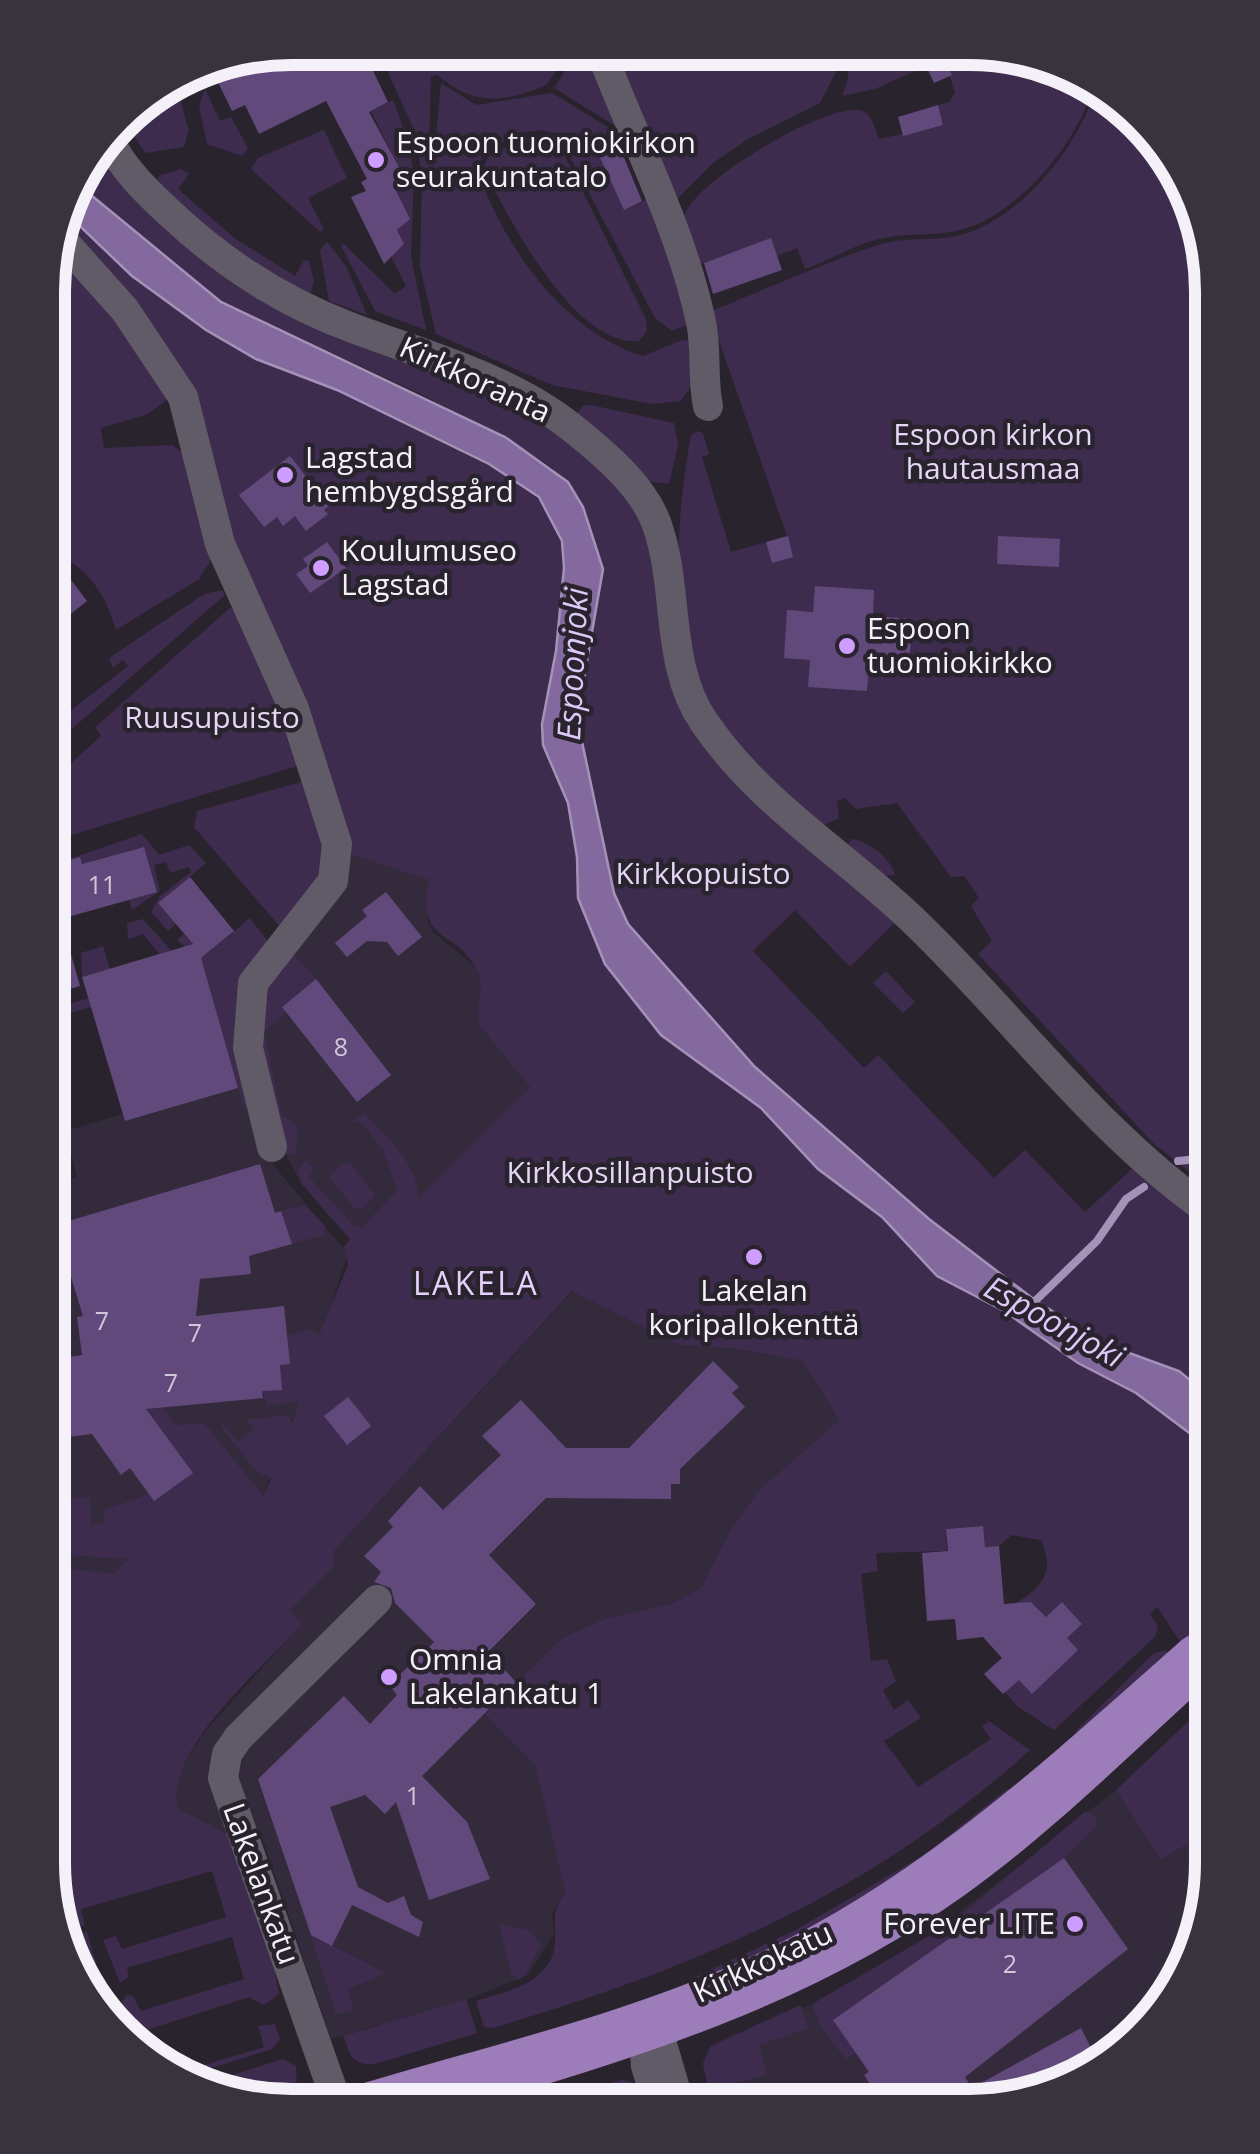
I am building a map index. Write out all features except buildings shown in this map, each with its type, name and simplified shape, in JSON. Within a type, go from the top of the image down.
[{"type":"main road","name":"Kirkkokatu","points":[[407,2089],[648,2030],[804,1948],[944,1863],[1195,1653]]},
{"type":"main road","name":"Kirkkokatu","points":[[473,2089],[648,2030],[814,1967],[957,1882],[1044,1812],[1195,1676]]},
{"type":"street","points":[[606,65],[670,218],[700,316],[708,406]]},
{"type":"street","name":"Kirkkoranta","points":[[117,147],[164,208],[250,278],[348,326],[436,357],[529,400],[574,428],[622,472],[658,524],[670,576],[682,671],[701,718],[778,808],[836,852],[920,926],[1133,1146],[1195,1198]]},
{"type":"street","points":[[70,248],[125,310],[184,397],[220,544],[294,709],[338,844],[333,880],[253,983],[248,1048],[272,1147]]},
{"type":"street","name":"Lakelankatu","points":[[332,2089],[223,1778],[227,1754],[238,1738],[377,1600]]},
{"type":"street","points":[[648,2030],[674,2089]]},
{"type":"street","points":[[648,2030],[655,2089]]},
{"type":"shaded area","points":[[344,852],[430,880],[427,920],[433,932],[476,967],[483,988],[479,1025],[530,1087],[446,1175],[373,1239],[330,1218],[302,1184],[278,1141],[257,1047],[262,994]]},
{"type":"shaded area","points":[[248,1085],[269,1160],[348,1254],[300,1399],[262,1497],[149,1538],[65,1623],[65,1181],[77,1177],[65,1131],[123,1114],[126,1121]]},
{"type":"shaded area","name":"Omnia Lakelankatu 1","points":[[573,1291],[680,1345],[738,1349],[803,1361],[839,1420],[758,1491],[729,1533],[701,1588],[671,1604],[604,1619],[562,1638],[485,1716],[535,1765],[565,1892],[552,1913],[554,1933],[528,1975],[470,1998],[331,2039],[262,1837],[239,1843],[179,1809],[173,1794],[181,1766],[207,1729],[302,1624],[290,1611],[334,1566],[334,1551]]},
{"type":"shaded area","points":[[1116,1790],[1161,1860],[1195,1839],[1191,1907],[1172,1963],[1129,2023],[1082,2059],[1042,2077],[984,2089],[708,2089],[703,2063],[711,2046],[812,2004],[917,1946]]},
{"type":"green space","points":[[385,65],[560,65],[546,85],[502,98],[463,92],[437,75],[431,76],[429,142],[422,131],[415,132]]},
{"type":"green space","points":[[568,65],[597,65],[619,128],[554,88]]},
{"type":"green space","points":[[618,65],[836,65],[820,103],[748,139],[713,163],[677,199]]},
{"type":"green space","points":[[848,65],[928,65],[875,89],[842,96]]},
{"type":"green space","points":[[946,65],[998,67],[1027,73],[1088,99],[1073,133],[1041,175],[1023,194],[981,222],[951,232],[874,240],[805,269],[797,248],[777,256],[771,239],[694,266],[684,234],[685,214],[695,199],[737,164],[792,132],[841,112],[863,111],[879,139],[943,125],[938,105],[949,102],[955,93]]},
{"type":"green space","points":[[441,83],[476,105],[552,93],[619,134],[622,142],[599,153],[625,209],[648,199],[662,226],[689,324],[672,331],[655,318],[559,136],[540,130],[521,134],[485,151],[477,169],[488,198],[520,255],[562,306],[587,327],[643,356],[682,340],[692,341],[693,383],[681,401],[652,404],[552,385],[436,334],[420,267],[422,177],[416,139],[421,138],[428,150],[435,147]]},
{"type":"green space","points":[[205,89],[220,121],[231,117],[248,148],[242,156],[207,144],[199,106]]},
{"type":"green space","points":[[182,93],[189,130],[184,147],[145,153],[131,131]]},
{"type":"green space","points":[[393,100],[407,138],[414,176],[411,256],[426,330],[375,311],[341,246],[344,244],[395,294],[406,286],[391,257],[404,244],[397,230],[393,185],[405,180],[371,111]]},
{"type":"green space","name":"Espoon kirkon hautausmaa","points":[[1091,101],[1129,131],[1148,153],[1178,205],[1193,262],[1195,1176],[1154,1144],[978,954],[992,941],[971,906],[979,898],[964,876],[951,877],[897,803],[856,809],[845,798],[837,801],[839,818],[822,826],[731,744],[709,712],[684,637],[679,554],[691,435],[703,433],[709,454],[702,457],[731,552],[787,536],[709,312],[881,244],[957,236],[980,228],[1002,216],[1042,180],[1060,159]]},
{"type":"green space","points":[[324,130],[347,178],[308,198],[324,229],[320,232],[251,169],[258,158]]},
{"type":"green space","points":[[532,135],[550,138],[563,152],[646,319],[647,331],[639,341],[615,338],[569,304],[529,250],[487,176],[484,165],[490,155]]},
{"type":"green space","name":"Kirkkopuisto","points":[[109,158],[202,256],[536,414],[625,487],[651,531],[687,724],[733,780],[899,918],[850,967],[795,910],[753,951],[864,1068],[878,1055],[994,1178],[1025,1150],[1085,1212],[1133,1168],[1195,1214],[1195,1384],[1179,1371],[1110,1346],[1036,1301],[929,1219],[755,1067],[628,924],[614,893],[577,718],[580,681],[553,469],[505,437],[414,391],[221,302],[88,193]]},
{"type":"green space","points":[[181,169],[189,174],[178,189],[237,240],[295,276],[304,260],[309,261],[314,282],[310,294],[229,249],[156,183],[159,176]]},
{"type":"green space","name":"Kirkkosillanpuisto","points":[[76,222],[132,276],[206,330],[256,359],[337,390],[489,464],[540,497],[562,541],[564,568],[556,652],[542,724],[543,745],[568,803],[577,857],[578,898],[605,964],[661,1035],[761,1108],[818,1169],[882,1217],[937,1276],[1004,1311],[1078,1363],[1136,1393],[1195,1437],[1195,1635],[1183,1646],[1157,1607],[1150,1614],[1158,1626],[1155,1637],[1054,1730],[1018,1707],[1005,1692],[1082,1624],[1063,1603],[1046,1617],[1034,1605],[1022,1616],[1020,1603],[1016,1603],[1033,1591],[1046,1569],[1041,1540],[1012,1535],[999,1546],[985,1547],[982,1526],[946,1529],[947,1551],[876,1553],[878,1571],[861,1574],[871,1661],[887,1659],[896,1681],[883,1690],[894,1710],[908,1700],[921,1718],[884,1741],[918,1787],[991,1739],[982,1726],[989,1721],[1030,1750],[970,1801],[908,1845],[778,1920],[639,1980],[492,2028],[484,2027],[476,2001],[525,1984],[545,1968],[555,1944],[555,1912],[565,1892],[535,1765],[485,1715],[562,1638],[604,1619],[671,1604],[701,1588],[729,1533],[758,1491],[839,1420],[803,1361],[738,1349],[680,1345],[572,1291],[334,1551],[334,1566],[290,1611],[303,1624],[220,1711],[185,1763],[177,1787],[179,1809],[238,1840],[266,1922],[279,1994],[264,2005],[249,1997],[150,2029],[147,2036],[126,2017],[122,2002],[126,1996],[132,1995],[141,2011],[244,1979],[232,1937],[127,1968],[129,1977],[120,1983],[103,1940],[116,1936],[122,1949],[226,1917],[212,1871],[81,1909],[85,1926],[74,1927],[65,1863],[65,1568],[113,1574],[128,1559],[65,1555],[65,1499],[90,1497],[91,1524],[105,1523],[104,1510],[149,1494],[139,1400],[146,1385],[175,1425],[205,1424],[263,1496],[271,1478],[256,1471],[222,1428],[222,1422],[237,1442],[254,1430],[247,1420],[286,1415],[292,1422],[299,1401],[268,1406],[262,1391],[280,1365],[289,1364],[287,1336],[308,1329],[319,1335],[348,1265],[344,1247],[350,1239],[302,1184],[298,1172],[305,1160],[314,1168],[309,1177],[354,1226],[362,1227],[397,1191],[383,1150],[361,1122],[352,1122],[364,1113],[392,1142],[413,1174],[418,1199],[530,1087],[479,1025],[481,984],[477,970],[459,947],[433,927],[426,901],[429,880],[344,852],[252,606],[189,383],[71,243]]},
{"type":"green space","points":[[327,242],[346,266],[367,315],[329,301],[320,250]]},
{"type":"green space","points":[[68,257],[85,275],[169,398],[148,414],[101,428],[104,448],[172,445],[187,456],[215,554],[199,579],[116,630],[99,590],[68,560],[65,562]]},
{"type":"green space","points":[[583,406],[674,423],[678,445],[669,484],[648,481],[576,415]]},
{"type":"green space","points":[[222,590],[225,595],[73,728],[65,721],[65,715],[128,666],[123,660],[113,668],[109,658],[204,594]]},
{"type":"green space","name":"Ruusupuisto","points":[[230,608],[238,610],[297,735],[297,766],[65,837],[65,769],[101,736],[95,727]]},
{"type":"green space","points":[[301,782],[331,860],[282,929],[194,827],[197,811]]},
{"type":"green space","points":[[142,834],[159,855],[189,845],[206,863],[159,903],[176,924],[168,931],[151,912],[160,896],[191,872],[189,867],[170,873],[166,862],[154,865],[160,891],[132,910],[129,900],[157,891],[144,847],[128,851],[131,862],[116,866],[113,855],[82,864],[80,857],[65,860]]},
{"type":"green space","points":[[852,839],[878,852],[895,875],[885,876],[848,844]]},
{"type":"green space","points":[[250,918],[272,947],[248,1106],[244,1107],[205,974],[65,1014],[65,1005],[175,973],[143,934],[128,939],[127,923],[143,919],[187,968],[198,957],[177,940],[184,934],[203,957]]},
{"type":"green space","points":[[103,946],[110,969],[82,977],[81,953]]},
{"type":"green space","points":[[292,953],[316,979],[282,1006],[286,1012],[264,1032],[282,1115],[298,1127],[296,1153],[288,1155],[273,1122],[262,1079],[258,1014],[263,991]]},
{"type":"green space","points":[[886,971],[915,1002],[903,1013],[873,983]]},
{"type":"green space","points":[[65,1132],[72,1156],[65,1154]]},
{"type":"green space","points":[[342,1163],[350,1163],[375,1195],[363,1208],[355,1209],[329,1177]]},
{"type":"green space","points":[[304,1205],[325,1226],[324,1235],[292,1244],[281,1211]]},
{"type":"green space","points":[[1154,1653],[1173,1653],[1083,1735],[1075,1732]]},
{"type":"green space","points":[[1195,1715],[1195,1839],[1161,1860],[1116,1790]]},
{"type":"green space","points":[[1007,1789],[1016,1790],[1017,1795],[931,1865],[799,1944],[695,1989],[697,1976],[794,1931],[924,1855]]},
{"type":"green space","points":[[1086,1811],[1096,1817],[1097,1826],[1064,1858],[833,2020],[856,2053],[846,2060],[820,2025],[812,2004],[953,1922]]},
{"type":"green space","points":[[499,1924],[529,1930],[541,1944],[525,1976],[517,1980],[511,1974]]},
{"type":"green space","points":[[87,1932],[103,1988],[95,1976],[76,1933]]},
{"type":"green space","points":[[311,1935],[386,1973],[348,1989],[354,2010],[336,2014]]},
{"type":"green space","points":[[466,1999],[477,2033],[375,2064],[353,2058],[343,2036]]},
{"type":"green space","points":[[800,2005],[809,2028],[759,2045],[767,2075],[708,2089],[703,2063],[711,2046]]},
{"type":"green space","points":[[275,2024],[280,2040],[272,2049],[202,2071],[196,2068],[264,2047],[258,2026]]},
{"type":"green space","points":[[283,2059],[296,2066],[297,2089],[262,2087],[223,2078]]},
{"type":"green space","points":[[622,2080],[644,2089],[634,2089],[586,2089]]},
{"type":"water","name":"Espoonjoki","points":[[88,193],[221,302],[505,437],[568,482],[583,507],[603,569],[577,718],[614,893],[628,924],[755,1067],[929,1219],[1036,1301],[1110,1346],[1179,1371],[1195,1384],[1195,1437],[1136,1393],[1078,1363],[1004,1311],[937,1276],[882,1217],[818,1169],[761,1108],[661,1035],[605,964],[578,898],[577,857],[568,803],[543,745],[542,724],[556,651],[564,568],[562,541],[539,497],[489,464],[337,390],[256,359],[206,330],[132,276],[76,222]]},
{"type":"waterway","points":[[1178,1161],[1195,1159]]},
{"type":"waterway","name":"Espoonjoki","points":[[1031,1305],[1097,1241],[1126,1199],[1144,1187]]},
{"type":"place","name":"Espoon tuomiokirkon seurakuntatalo","points":[[376,160]]},
{"type":"place","name":"Lagstad hembygdsgård","points":[[285,475]]},
{"type":"place","name":"Koulumuseo Lagstad","points":[[321,568]]},
{"type":"place","name":"Espoon tuomiokirkko","points":[[847,646]]},
{"type":"place","name":"Lakelan koripallokenttä","points":[[754,1257]]},
{"type":"place","name":"Omnia Lakelankatu 1","points":[[389,1677]]},
{"type":"place","name":"Forever LITE","points":[[1075,1924]]},
{"type":"district","name":"LAKELA","points":[[476,1284]]}]
